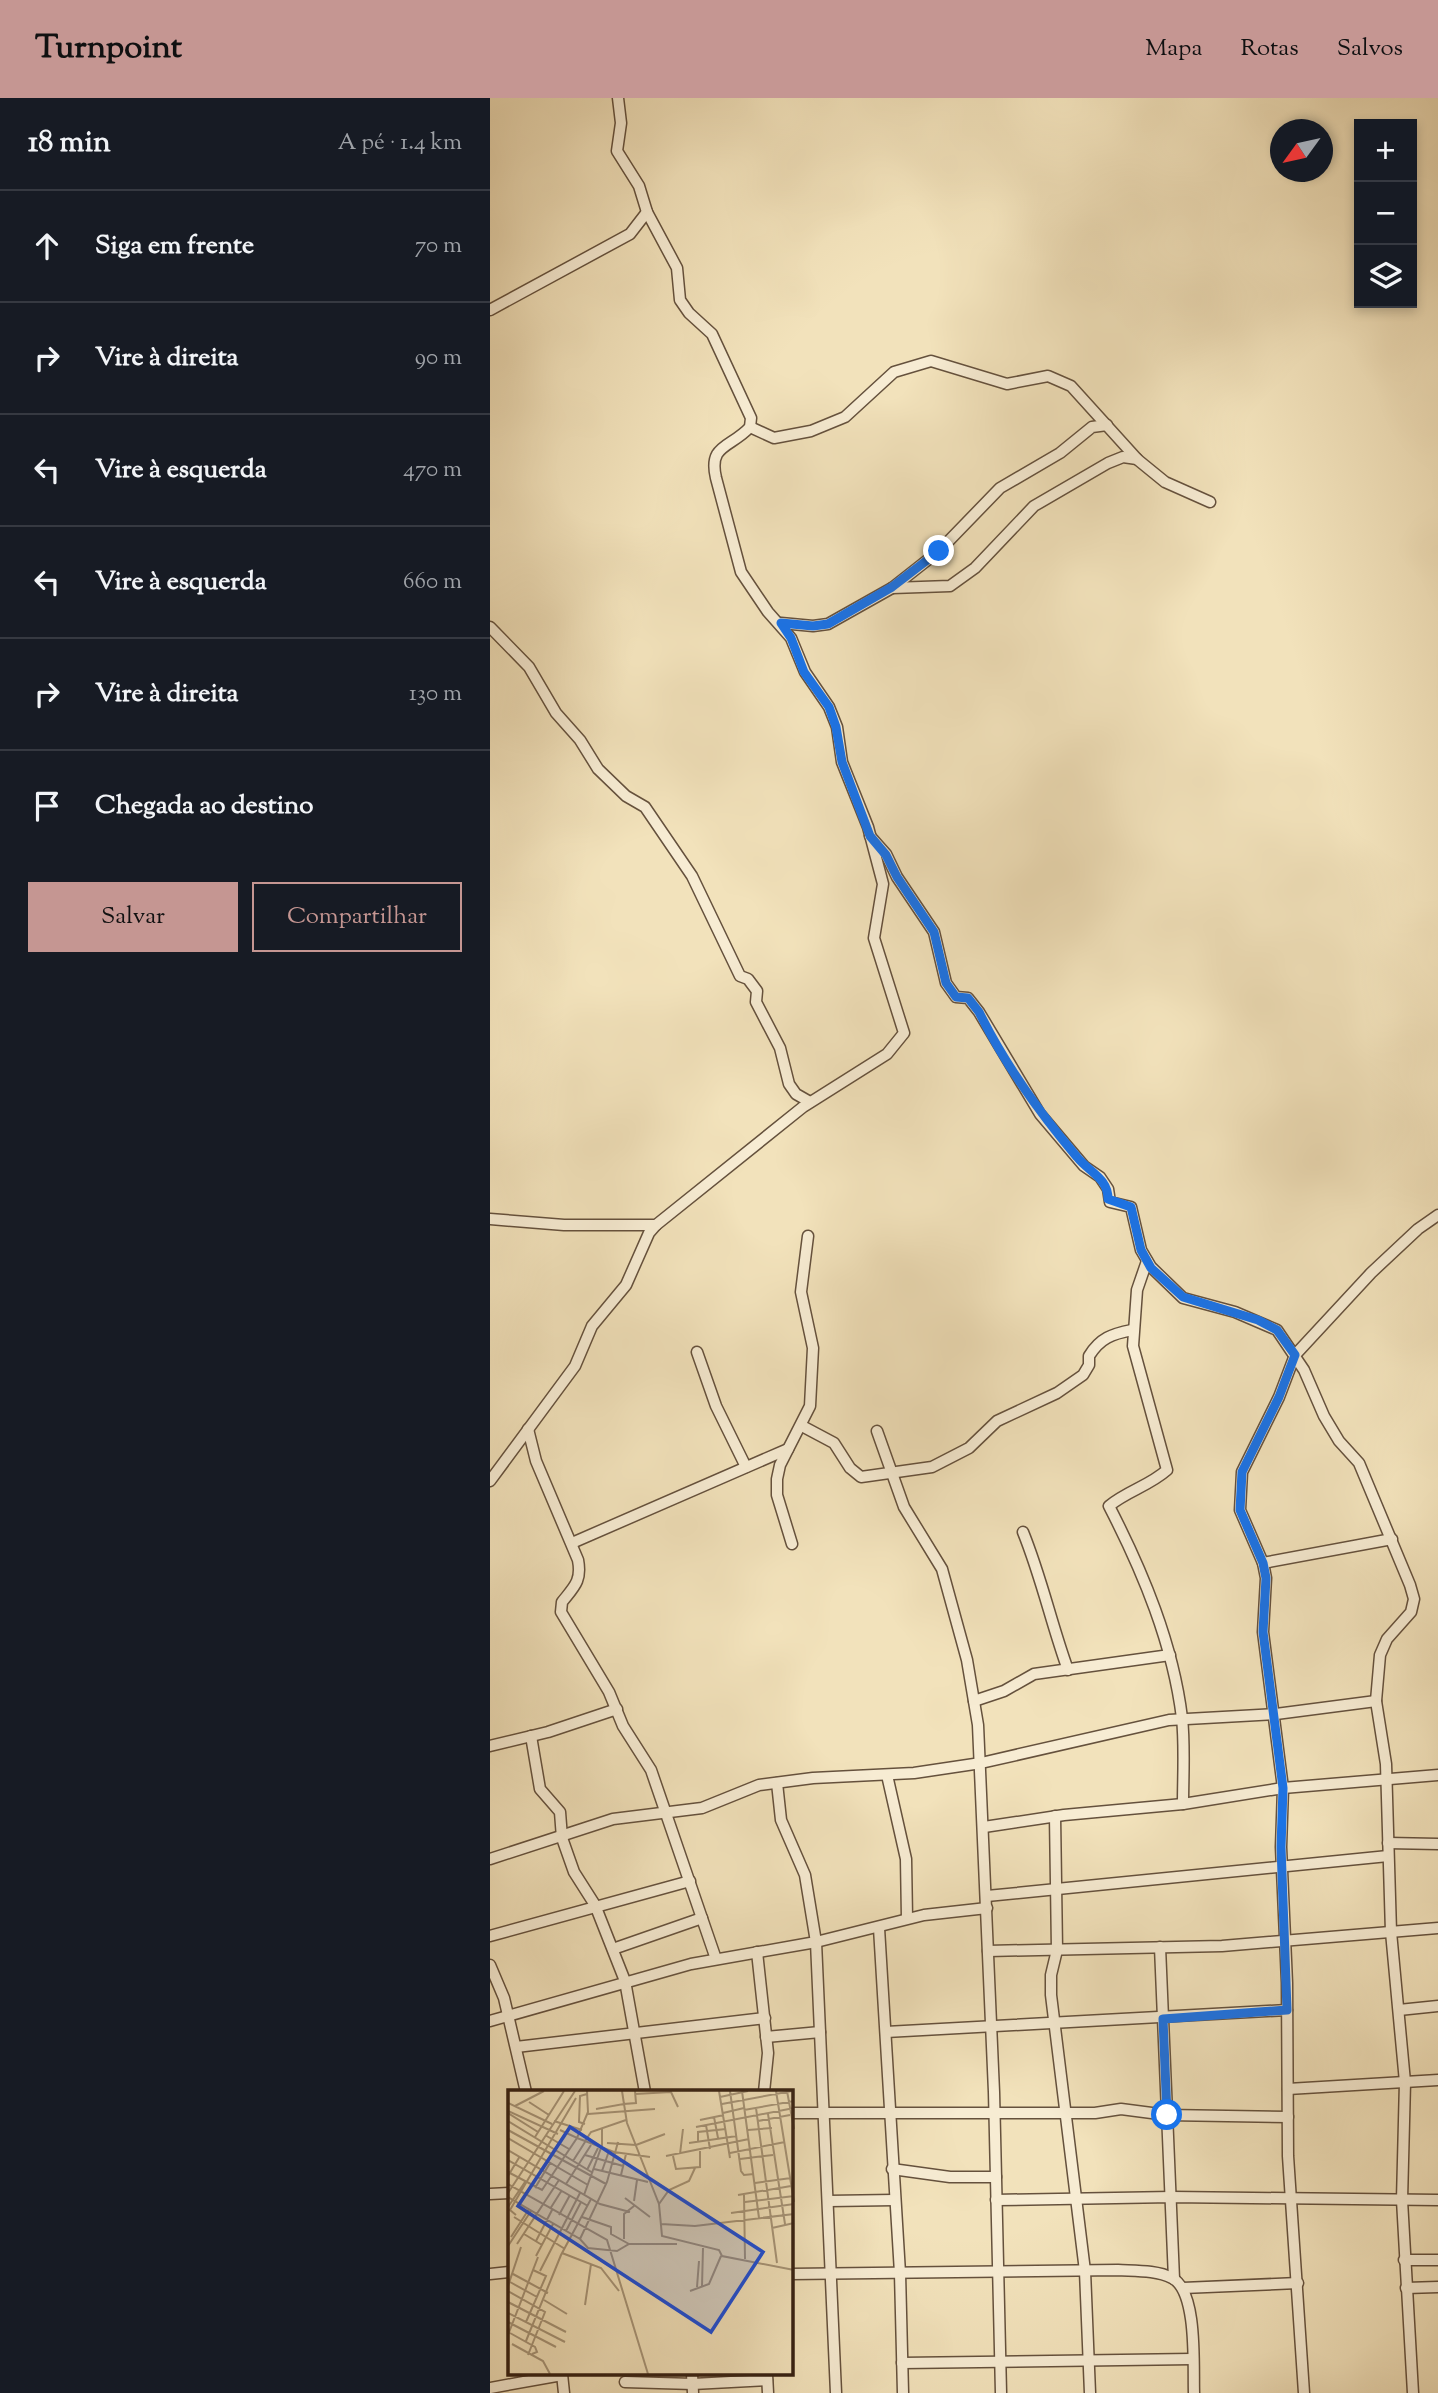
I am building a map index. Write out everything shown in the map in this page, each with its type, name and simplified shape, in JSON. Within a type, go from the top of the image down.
[{"type":"street","points":[[490,1481],[575,1367],[592,1326],[626,1285],[649,1233],[656,1225],[810,1102],[887,1054],[904,1033],[874,938],[883,884],[870,836],[842,762],[836,727],[829,707],[804,672],[791,638],[781,623],[768,612],[741,572],[713,464],[719,449],[750,427],[751,418],[712,334],[689,313],[680,300],[677,268],[647,212],[639,186],[617,151],[621,123],[618,98]]},
{"type":"street","points":[[490,310],[630,234],[647,212]]},
{"type":"street","points":[[750,427],[774,438],[811,431],[845,417],[894,372],[931,361],[1007,384],[1048,376],[1070,386],[1139,460],[1165,482],[1210,502]]},
{"type":"street","points":[[781,623],[813,626],[828,624],[892,587],[939,551],[1000,488],[1060,453],[1092,427],[1107,425]]},
{"type":"street","points":[[892,587],[950,586],[975,568],[1034,506],[1108,463],[1123,457],[1139,460]]},
{"type":"street","points":[[490,627],[528,667],[556,713],[580,740],[598,769],[625,796],[645,807],[692,876],[740,976],[748,979],[757,990],[756,1002],[780,1048],[789,1084],[796,1094],[810,1102]]},
{"type":"street","points":[[870,836],[886,855],[897,877],[934,932],[946,983],[956,997],[968,998],[979,1012],[1040,1114],[1084,1166],[1100,1177],[1108,1189],[1108,1199],[1131,1207],[1141,1250],[1147,1261],[1183,1297],[1258,1320],[1277,1330],[1295,1355],[1324,1416],[1339,1441],[1359,1463],[1414,1599],[1411,1612],[1387,1639],[1380,1655],[1376,1700],[1386,1779],[1391,1932],[1405,2082],[1402,2200],[1413,2393]]},
{"type":"street","points":[[1304,2393],[1288,2117],[1282,1866],[1283,1788],[1276,1714],[1263,1632],[1263,1563],[1240,1510],[1242,1472],[1279,1397],[1295,1355],[1371,1273],[1418,1229],[1438,1215]]},
{"type":"street","points":[[490,1219],[564,1225],[656,1225]]},
{"type":"street","points":[[792,1544],[777,1495],[777,1479],[788,1449],[810,1406],[814,1365],[801,1292],[808,1236]]},
{"type":"street","points":[[1147,1261],[1137,1290],[1132,1330],[1152,1422],[1167,1470],[1123,1494],[1109,1507],[1134,1555],[1170,1655],[1182,1719],[1183,1804]]},
{"type":"street","points":[[802,1426],[834,1443],[856,1475],[870,1476],[889,1471],[932,1467],[969,1448],[997,1421],[1058,1393],[1083,1375],[1089,1365],[1088,1356],[1103,1339],[1132,1330]]},
{"type":"street","points":[[697,1352],[726,1429],[746,1467]]},
{"type":"street","points":[[528,1429],[536,1461],[572,1543],[581,1575],[577,1586],[562,1602],[561,1612],[617,1709],[628,1734],[651,1770],[716,1959]]},
{"type":"street","points":[[877,1431],[904,1507],[942,1569],[967,1660],[974,1701],[981,1763],[987,1902],[1000,2272],[1001,2393]]},
{"type":"street","points":[[572,1543],[788,1449]]},
{"type":"street","points":[[1023,1532],[1045,1588],[1052,1624],[1068,1670]]},
{"type":"street","points":[[1263,1563],[1392,1539]]},
{"type":"street","points":[[974,1701],[1004,1691],[1034,1674],[1170,1655]]},
{"type":"street","points":[[490,1859],[562,1838],[613,1819],[702,1808],[740,1790],[777,1783],[813,1778],[887,1775],[981,1763],[1120,1730],[1182,1719],[1276,1714],[1376,1700]]},
{"type":"street","points":[[490,1746],[617,1709]]},
{"type":"street","points":[[531,1736],[540,1789],[560,1812],[562,1838],[574,1872],[594,1905],[625,1981],[645,2090]]},
{"type":"street","points":[[887,1775],[906,1858],[907,1918]]},
{"type":"street","points":[[984,1827],[1055,1816],[1183,1804],[1283,1788],[1438,1775]]},
{"type":"street","points":[[777,1783],[781,1820],[805,1875],[816,1942],[826,2113],[836,2393]]},
{"type":"street","points":[[1055,1816],[1057,1950],[1051,1975],[1085,2271],[1090,2393]]},
{"type":"street","points":[[1388,1843],[1438,1844]]},
{"type":"street","points":[[490,2021],[625,1981],[716,1959],[816,1942],[880,1928],[907,1918],[1057,1889],[1388,1856]]},
{"type":"street","points":[[490,1936],[594,1905],[690,1881]]},
{"type":"street","points":[[613,1949],[702,1918]]},
{"type":"street","points":[[988,1951],[1160,1947],[1438,1927]]},
{"type":"street","points":[[880,1928],[888,2112],[900,2273],[903,2393]]},
{"type":"street","points":[[1160,1947],[1174,2278]]},
{"type":"street","points":[[757,1952],[766,2037],[764,2090]]},
{"type":"street","points":[[490,1965],[508,2017],[526,2090]]},
{"type":"street","points":[[1399,2010],[1438,2007]]},
{"type":"street","points":[[886,2032],[1163,2019],[1287,2010]]},
{"type":"street","points":[[516,2047],[635,2031],[765,2018]]},
{"type":"street","points":[[766,2037],[820,2032]]},
{"type":"street","points":[[1288,2089],[1438,2080]]},
{"type":"street","points":[[793,2113],[1067,2113],[1121,2109],[1167,2115],[1288,2117]]},
{"type":"street","points":[[892,2169],[950,2177],[996,2177]]},
{"type":"street","points":[[490,2194],[508,2193]]},
{"type":"street","points":[[996,2200],[1172,2197],[1292,2201],[1438,2200]]},
{"type":"street","points":[[829,2202],[894,2200]]},
{"type":"street","points":[[1404,2260],[1438,2260]]},
{"type":"street","points":[[793,2274],[1085,2271],[1149,2272],[1174,2278],[1183,2288],[1189,2304],[1194,2393]]},
{"type":"street","points":[[490,2274],[508,2273]]},
{"type":"street","points":[[1183,2288],[1298,2283]]},
{"type":"street","points":[[1406,2288],[1438,2287]]},
{"type":"street","points":[[902,2363],[1192,2359]]},
{"type":"street","points":[[490,2388],[552,2376]]},
{"type":"street","points":[[626,2383],[692,2383],[767,2377],[768,2393]]},
{"type":"route","points":[[939,551],[892,587],[853,607],[828,624],[813,626],[781,623],[791,638],[804,672],[829,707],[836,727],[842,762],[870,836],[886,855],[897,877],[934,932],[946,983],[956,997],[968,998],[979,1012],[1040,1114],[1084,1166],[1100,1177],[1108,1189],[1110,1202],[1131,1207],[1141,1250],[1151,1268],[1183,1297],[1258,1320],[1277,1330],[1295,1355],[1287,1370],[1279,1397],[1242,1472],[1240,1510],[1263,1563],[1266,1578],[1263,1632],[1276,1714],[1283,1788],[1281,1847],[1287,2010],[1163,2019],[1167,2115]]}]
